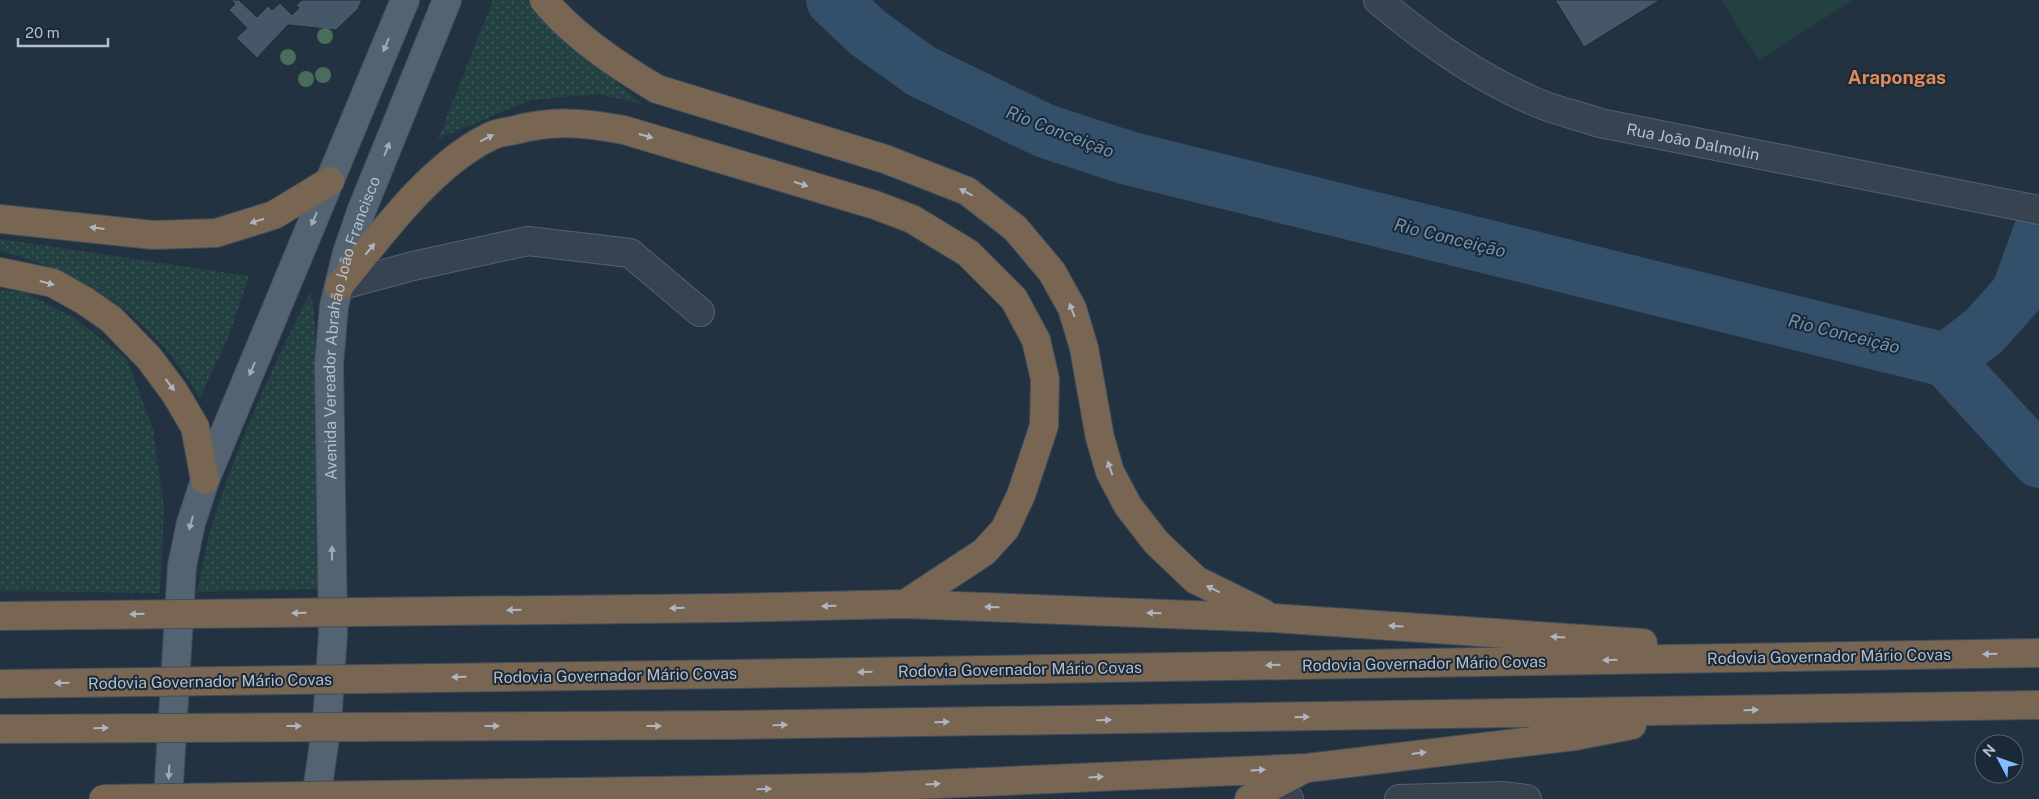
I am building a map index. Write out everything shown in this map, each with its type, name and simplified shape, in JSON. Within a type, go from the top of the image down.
[{"type":"highway","points":[[544,0],[594,46],[625,70],[656,89],[895,163],[967,191],[1015,228],[1052,272],[1072,308],[1084,348],[1100,438],[1110,472],[1128,506],[1156,542],[1196,580],[1273,618]]},
{"type":"highway","points":[[339,286],[391,222],[463,152],[491,136],[542,123],[595,124],[624,130],[875,205],[912,219],[968,253],[1014,299],[1036,340],[1045,379],[1044,426],[1021,494],[1005,529],[984,552],[905,604]]},
{"type":"highway","points":[[0,219],[153,235],[216,233],[274,215],[330,181]]},
{"type":"highway","points":[[0,272],[53,283],[85,301],[111,319],[150,358],[175,393],[195,427],[205,480]]},
{"type":"highway","points":[[0,616],[725,608],[905,604],[1273,618],[1834,656]]},
{"type":"highway","name":"Rodovia Governador Mário Covas","points":[[0,684],[2039,654]]},
{"type":"highway","points":[[0,729],[731,725],[2039,705]]},
{"type":"highway","points":[[103,799],[867,787],[1307,768],[1575,736],[1703,711]]},
{"type":"highway","points":[[1269,796],[1307,768]]},
{"type":"highway","points":[[867,787],[897,799]]},
{"type":"main road","points":[[168,799],[182,566],[191,523],[205,480],[405,0]]},
{"type":"main road","name":"Avenida Vereador Abrahão João Francisco","points":[[316,799],[322,767],[331,671],[329,364],[334,306],[347,253],[361,212],[447,0]]},
{"type":"street","name":"Rua João Dalmolin","points":[[1378,0],[1416,33],[1469,70],[1532,101],[1583,117],[1700,144],[2028,207]]},
{"type":"street","points":[[339,286],[412,266],[528,240],[630,253],[700,312]]},
{"type":"street","points":[[1400,799],[1504,796],[1527,799]]},
{"type":"green space","points":[[493,0],[531,0],[586,56],[642,104],[598,94],[530,100],[438,139]]},
{"type":"green space","points":[[1721,0],[1853,0],[1759,60]]},
{"type":"green space","points":[[0,239],[249,276],[228,338],[200,398],[161,345],[139,322],[116,303],[62,272],[0,251]]},
{"type":"green space","points":[[0,289],[26,293],[73,317],[127,359],[153,429],[164,509],[160,593],[0,591]]},
{"type":"green space","points":[[311,291],[315,324],[321,589],[197,592],[209,536],[243,437],[282,349]]},
{"type":"building","points":[[231,0],[239,0],[257,17],[268,6],[272,10],[280,3],[292,15],[299,8],[296,5],[302,0],[362,0],[358,9],[336,30],[288,25],[257,58],[236,38],[247,28],[229,10],[235,4]]},
{"type":"building","points":[[1555,0],[1660,0],[1584,47]]},
{"type":"waterway","name":"Rio Conceição","points":[[833,0],[868,33],[921,71],[1045,131],[1128,158],[1946,360]]},
{"type":"waterway","name":"Rio Conceição","points":[[1946,360],[1984,331],[2018,293],[2039,235]]},
{"type":"waterway","points":[[1946,360],[2039,461]]},
{"type":"district","name":"Arapongas","points":[[1897,77]]}]
